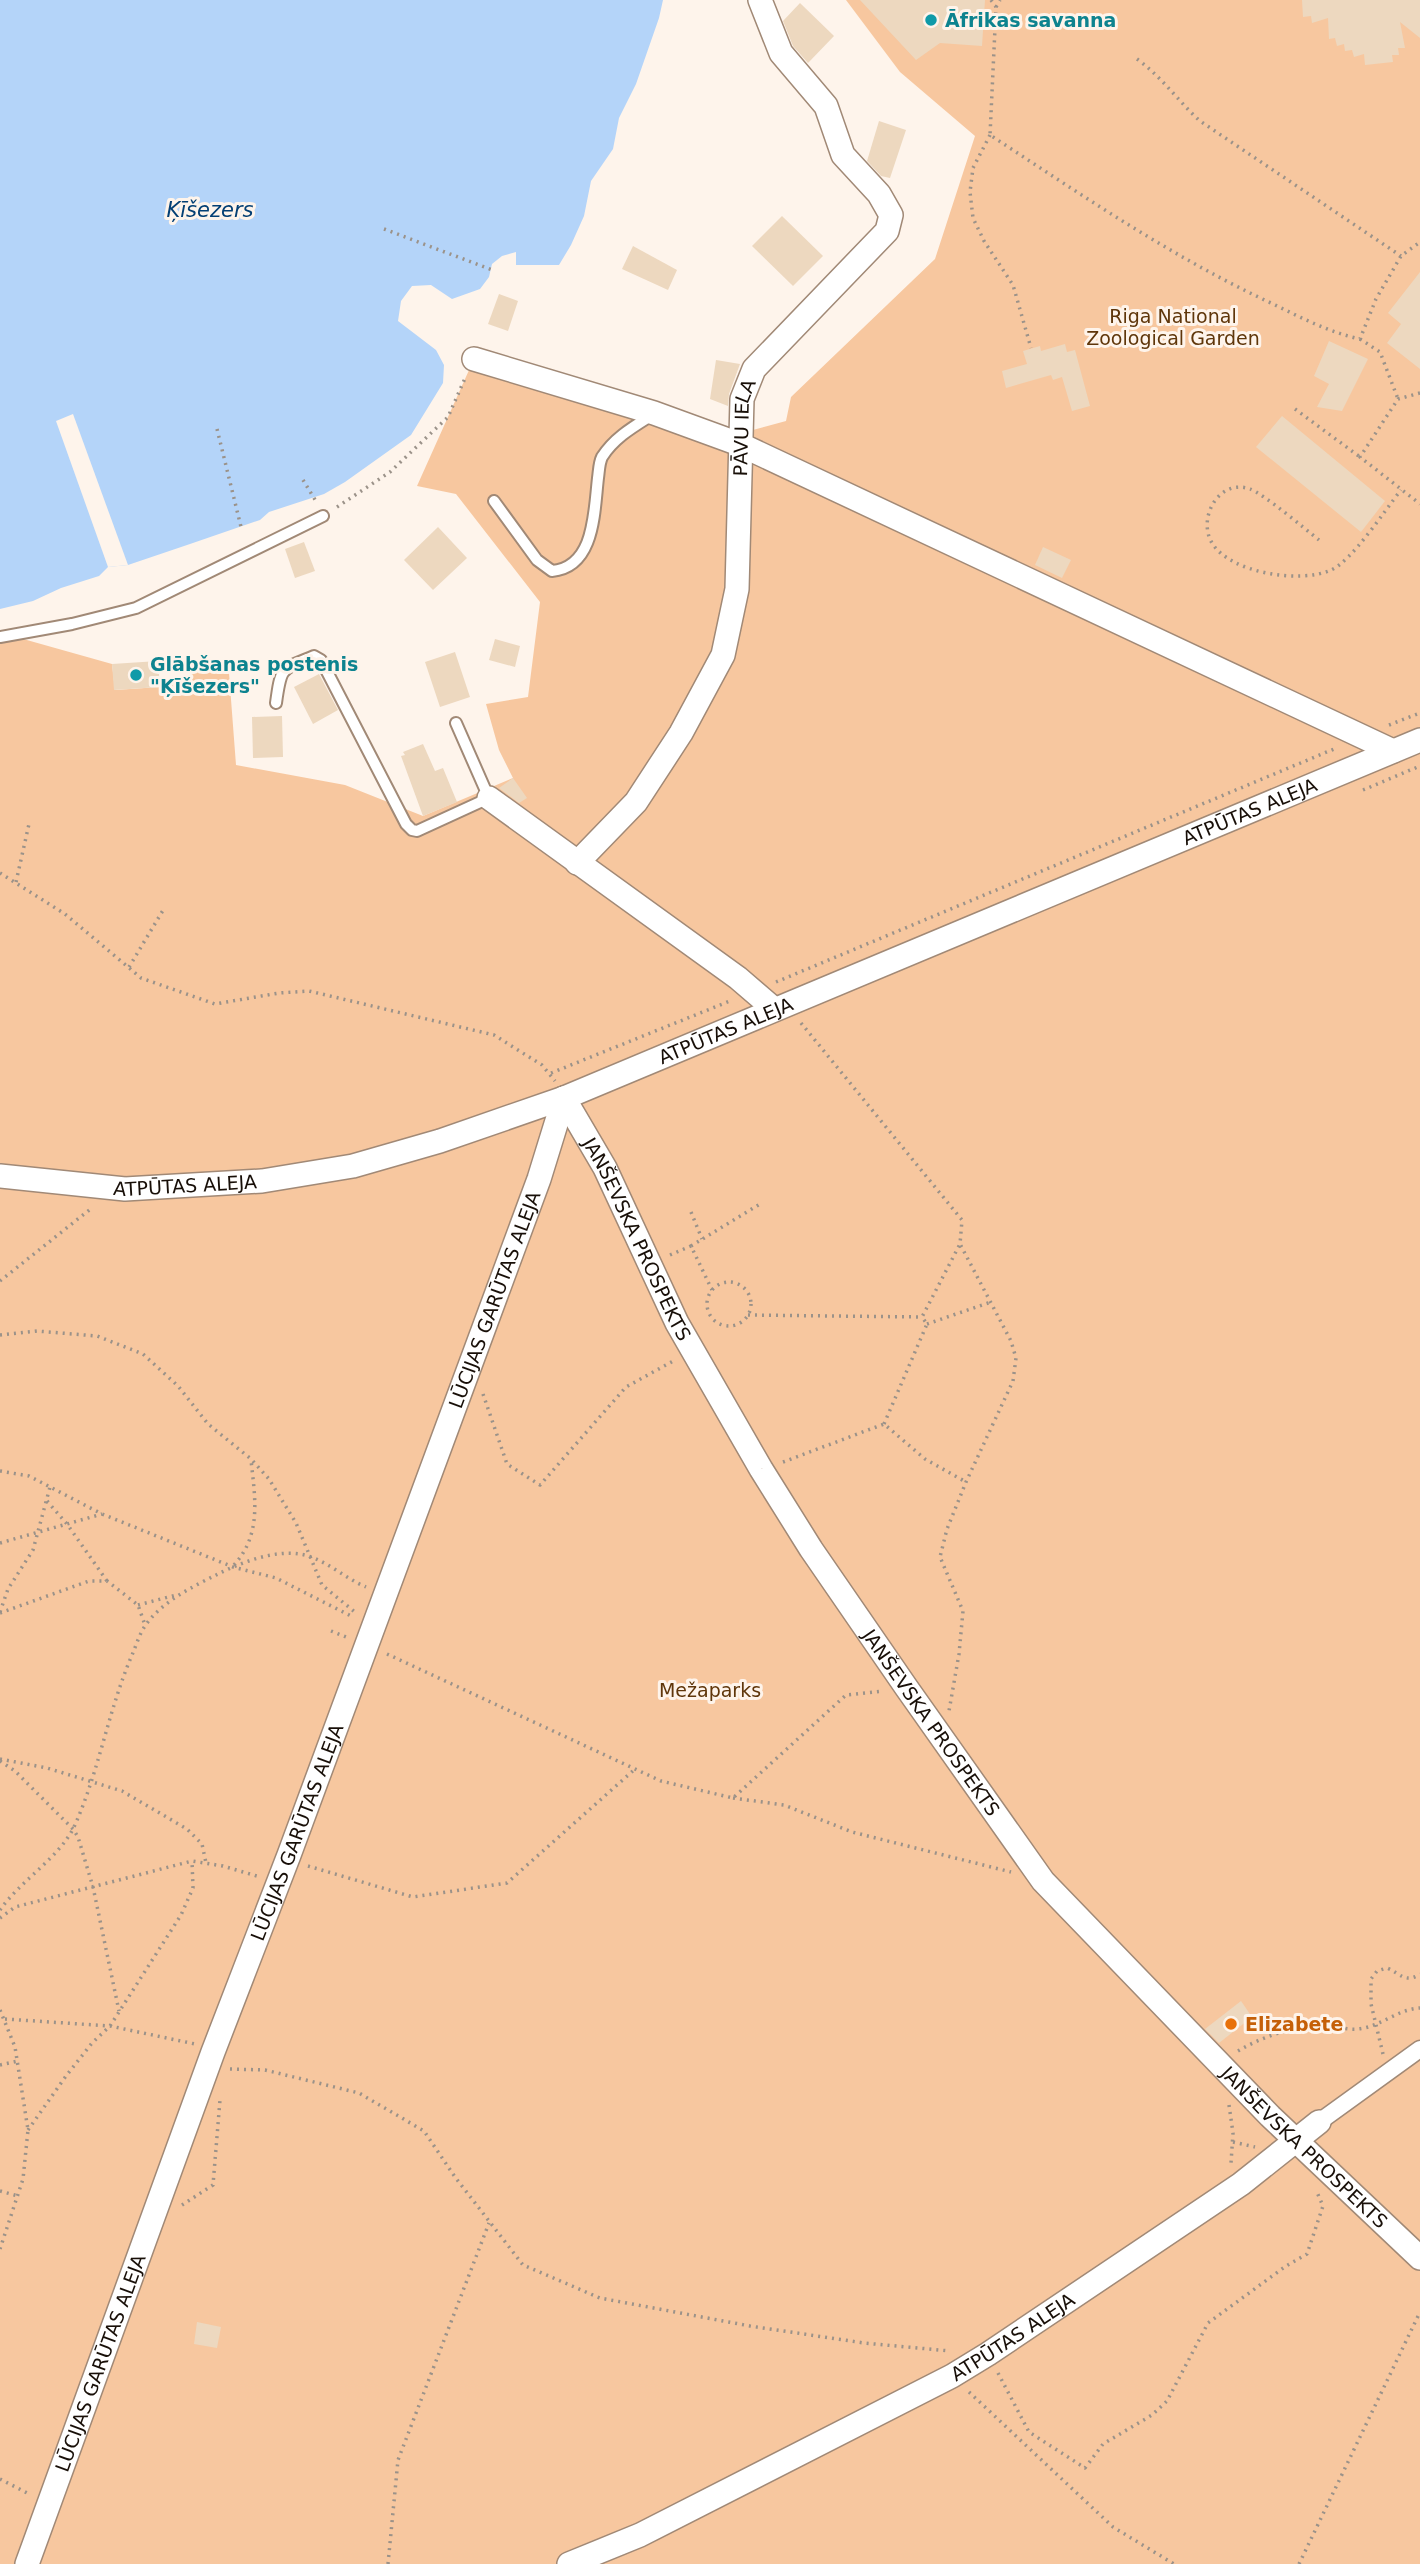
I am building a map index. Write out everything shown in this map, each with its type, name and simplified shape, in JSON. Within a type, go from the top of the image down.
[{"type":"street","name":"PĀVU IELA","points":[[577,863],[636,802],[681,733],[723,655],[737,589],[742,399],[754,369],[887,231],[891,215],[880,194],[843,155],[826,106],[781,53],[760,0]]},
{"type":"street","points":[[474,359],[654,413],[739,444],[1394,751]]},
{"type":"street","name":"ATPŪTAS ALEJA","points":[[0,1176],[117,1188],[262,1181],[353,1166],[440,1141],[564,1098],[1420,740]]},
{"type":"street","points":[[489,799],[754,991],[774,1009]]},
{"type":"street","name":"JANŠEVSKA PROSPEKTS","points":[[564,1098],[605,1168],[677,1323],[761,1469],[811,1549],[906,1688],[1043,1881],[1226,2072],[1420,2258]]},
{"type":"street","name":"LŪCIJAS GARŪTAS ALEJA","points":[[27,2564],[218,2060],[278,1883],[539,1179],[564,1098]]},
{"type":"street","name":"ATPŪTAS ALEJA","points":[[569,2564],[640,2535],[952,2376],[1241,2184],[1295,2140],[1420,2049]]},
{"type":"lane","points":[[494,501],[537,560],[552,571],[565,570],[582,555],[592,530],[600,460],[624,433],[654,413]]},
{"type":"lane","points":[[0,637],[72,624],[136,608],[323,516]]},
{"type":"lane","points":[[276,703],[280,675],[285,668],[314,656],[321,660],[406,824],[417,831],[489,799],[456,723]]},
{"type":"path","points":[[991,0],[996,7]]},
{"type":"path","points":[[1000,0],[996,7],[990,135],[973,168],[970,192],[973,218],[984,241],[1013,285],[1031,348]]},
{"type":"path","points":[[1137,59],[1156,73],[1184,107],[1200,121],[1401,256]]},
{"type":"path","points":[[990,135],[1155,243],[1238,288],[1335,334],[1360,340],[1380,352],[1398,398]]},
{"type":"path","points":[[384,229],[495,271]]},
{"type":"path","points":[[1360,340],[1376,299],[1401,256],[1420,242]]},
{"type":"path","points":[[323,516],[390,472],[448,416],[474,359]]},
{"type":"path","points":[[1360,457],[1398,398],[1420,393]]},
{"type":"path","points":[[1295,409],[1420,503]]},
{"type":"path","points":[[217,429],[242,531]]},
{"type":"path","points":[[303,480],[317,503]]},
{"type":"path","points":[[1319,540],[1251,489],[1232,486],[1220,493],[1211,505],[1208,524],[1210,541],[1221,554],[1246,567],[1273,575],[1301,576],[1330,571],[1344,562],[1401,491]]},
{"type":"path","points":[[551,1073],[1420,713]]},
{"type":"path","points":[[1358,792],[1420,766]]},
{"type":"path","points":[[16,882],[29,824]]},
{"type":"path","points":[[0,873],[65,914],[141,978],[215,1004],[279,993],[309,991],[494,1035],[551,1073],[564,1098]]},
{"type":"path","points":[[129,967],[165,907]]},
{"type":"path","points":[[813,1018],[801,1023],[962,1220],[960,1244],[922,1317]]},
{"type":"path","points":[[0,1281],[117,1188]]},
{"type":"path","points":[[650,1265],[691,1246],[760,1204]]},
{"type":"path","points":[[691,1212],[702,1239]]},
{"type":"path","points":[[943,1740],[960,1654],[963,1611],[940,1557],[947,1529],[966,1482],[1013,1381],[1016,1358],[1011,1341],[960,1244]]},
{"type":"path","points":[[691,1246],[712,1290]]},
{"type":"path","points":[[731,1282],[744,1288],[751,1301],[748,1315],[741,1323],[732,1326],[716,1323],[711,1318],[707,1304],[712,1290],[731,1282]]},
{"type":"path","points":[[761,1469],[884,1424],[927,1324],[991,1303]]},
{"type":"path","points":[[748,1315],[922,1317]]},
{"type":"path","points":[[922,1317],[927,1324]]},
{"type":"path","points":[[0,1335],[37,1331],[97,1336],[143,1354],[178,1386],[208,1424],[251,1459],[270,1479],[296,1523],[322,1585],[370,1637]]},
{"type":"path","points":[[468,1372],[479,1380],[507,1464],[540,1485],[626,1387],[693,1351]]},
{"type":"path","points":[[884,1424],[925,1459],[966,1482]]},
{"type":"path","points":[[233,1567],[247,1551],[255,1518],[251,1459]]},
{"type":"path","points":[[0,1471],[29,1476],[102,1514],[233,1567],[276,1578],[370,1637],[662,1781],[733,1798],[784,1805],[852,1832],[1043,1881]]},
{"type":"path","points":[[0,1612],[8,1589],[33,1550],[50,1487]]},
{"type":"path","points":[[47,1500],[107,1581],[138,1605],[145,1625]]},
{"type":"path","points":[[0,1543],[102,1514]]},
{"type":"path","points":[[138,1605],[178,1594],[233,1567],[286,1553],[302,1554],[352,1581],[386,1594]]},
{"type":"path","points":[[0,1612],[89,1581],[107,1581]]},
{"type":"path","points":[[0,1910],[10,1896],[66,1840],[73,1829],[92,1782],[124,1673],[145,1625],[178,1594]]},
{"type":"path","points":[[733,1798],[846,1695],[906,1688]]},
{"type":"path","points":[[0,1760],[47,1768],[122,1791],[187,1829],[202,1844],[206,1863]]},
{"type":"path","points":[[0,1760],[15,1771],[78,1837],[93,1887],[119,2011]]},
{"type":"path","points":[[299,1864],[413,1897],[507,1883],[635,1769]]},
{"type":"path","points":[[0,1918],[15,1908],[192,1861],[223,1866],[278,1883]]},
{"type":"path","points":[[28,2130],[92,2043],[110,2026],[181,1915],[193,1888],[192,1861]]},
{"type":"path","points":[[1388,2073],[1374,2024],[1370,1990],[1373,1975],[1387,1968],[1402,1978],[1412,1978],[1420,1974]]},
{"type":"path","points":[[1241,2184],[1230,2172],[1233,2133],[1226,2072],[1259,2039],[1287,2030],[1331,2027],[1358,2029],[1405,2010],[1420,2008]]},
{"type":"path","points":[[0,2010],[8,2028],[5,2019]]},
{"type":"path","points":[[5,2019],[110,2026],[191,2042],[218,2060],[359,2093],[424,2132],[455,2178],[523,2265],[600,2298],[751,2326],[864,2343],[951,2351]]},
{"type":"path","points":[[0,2249],[23,2179],[28,2130],[18,2061],[5,2019]]},
{"type":"path","points":[[0,2065],[18,2061]]},
{"type":"path","points":[[176,2214],[183,2204],[213,2185],[220,2095]]},
{"type":"path","points":[[988,2354],[1028,2432],[1085,2468],[1103,2444],[1152,2415],[1167,2401],[1208,2323],[1286,2266],[1307,2254],[1323,2206],[1313,2184]]},
{"type":"path","points":[[0,2191],[18,2196]]},
{"type":"path","points":[[388,2564],[398,2460],[489,2222]]},
{"type":"path","points":[[1299,2564],[1420,2312]]},
{"type":"path","points":[[952,2376],[1113,2527],[1174,2564]]},
{"type":"path","points":[[0,2479],[49,2501]]},
{"type":"green space","name":"Mežaparks","points":[[846,0],[1420,0],[1420,2564],[0,2564],[0,638],[9,635],[112,664],[115,690],[160,687],[228,660],[236,765],[345,785],[423,816],[513,778],[499,750],[486,704],[528,697],[540,602],[456,494],[417,486],[474,359],[712,441],[786,421],[791,397],[935,259],[975,136],[900,72]]},
{"type":"water","name":"Ķīšezers","points":[[0,0],[663,0],[636,84],[619,118],[613,149],[591,181],[584,216],[559,265],[516,265],[516,252],[502,256],[492,264],[489,277],[480,289],[452,299],[431,285],[412,286],[401,301],[398,321],[436,350],[444,365],[443,383],[411,435],[324,494],[269,512],[260,520],[128,565],[108,567],[99,576],[61,588],[33,601],[0,609]]},
{"type":"pier","points":[[73,414],[128,565],[108,567],[56,421]]},
{"type":"building","name":"Āfrikas savanna","points":[[860,0],[985,0],[982,46],[940,43],[916,60]]},
{"type":"building","points":[[1302,0],[1420,0],[1420,38],[1400,22],[1405,48],[1398,48],[1399,55],[1392,55],[1393,62],[1365,65],[1364,54],[1354,57],[1352,50],[1345,51],[1344,44],[1337,46],[1335,38],[1329,39],[1328,18],[1312,23],[1311,16],[1303,17]]},
{"type":"building","points":[[800,3],[834,36],[808,63],[793,46],[783,21]]},
{"type":"building","points":[[879,121],[906,130],[890,178],[881,176],[867,161]]},
{"type":"building","points":[[782,216],[823,256],[793,286],[752,246]]},
{"type":"building","points":[[633,246],[677,270],[668,290],[622,269]]},
{"type":"building","points":[[1420,272],[1420,369],[1387,343],[1401,324],[1388,313]]},
{"type":"building","points":[[499,294],[518,301],[508,331],[488,324]]},
{"type":"building","points":[[1329,341],[1368,359],[1342,411],[1317,407],[1329,384],[1314,376]]},
{"type":"building","points":[[1065,344],[1067,352],[1075,350],[1090,406],[1072,411],[1062,377],[1053,380],[1051,375],[1006,388],[1002,371],[1027,364],[1023,351],[1040,346],[1041,351]]},
{"type":"building","points":[[716,360],[740,364],[729,394],[728,406],[710,399]]},
{"type":"building","points":[[1282,416],[1385,501],[1361,532],[1256,447]]},
{"type":"building","points":[[438,527],[467,558],[433,590],[404,560]]},
{"type":"building","points":[[304,542],[315,571],[295,578],[285,549]]},
{"type":"building","points":[[1043,547],[1071,560],[1062,578],[1035,565]]},
{"type":"building","points":[[495,639],[520,646],[515,667],[489,660]]},
{"type":"building","points":[[455,652],[470,697],[440,707],[425,662]]},
{"type":"building","name":"Glābšanas postenis \"Ķīšezers\"","points":[[158,661],[160,687],[114,690],[112,664]]},
{"type":"building","points":[[319,674],[338,710],[313,724],[294,687]]},
{"type":"building","points":[[282,716],[283,757],[253,758],[252,717]]},
{"type":"building","points":[[423,744],[435,771],[443,768],[457,802],[423,816],[401,756],[405,755],[403,752]]},
{"type":"building","points":[[513,778],[527,798],[519,803],[499,788]]},
{"type":"building","points":[[1241,2001],[1252,2017],[1219,2043],[1205,2029]]},
{"type":"building","points":[[197,2322],[221,2327],[217,2348],[194,2344]]},
{"type":"place","name":"Āfrikas savanna","points":[[931,20]]},
{"type":"place","name":"Glābšanas postenis \"Ķīšezers\"","points":[[136,675]]},
{"type":"place","name":"Elizabete","points":[[1231,2024]]},
{"type":"park label","name":"Riga National Zoological Garden","points":[[1173,327]]}]
